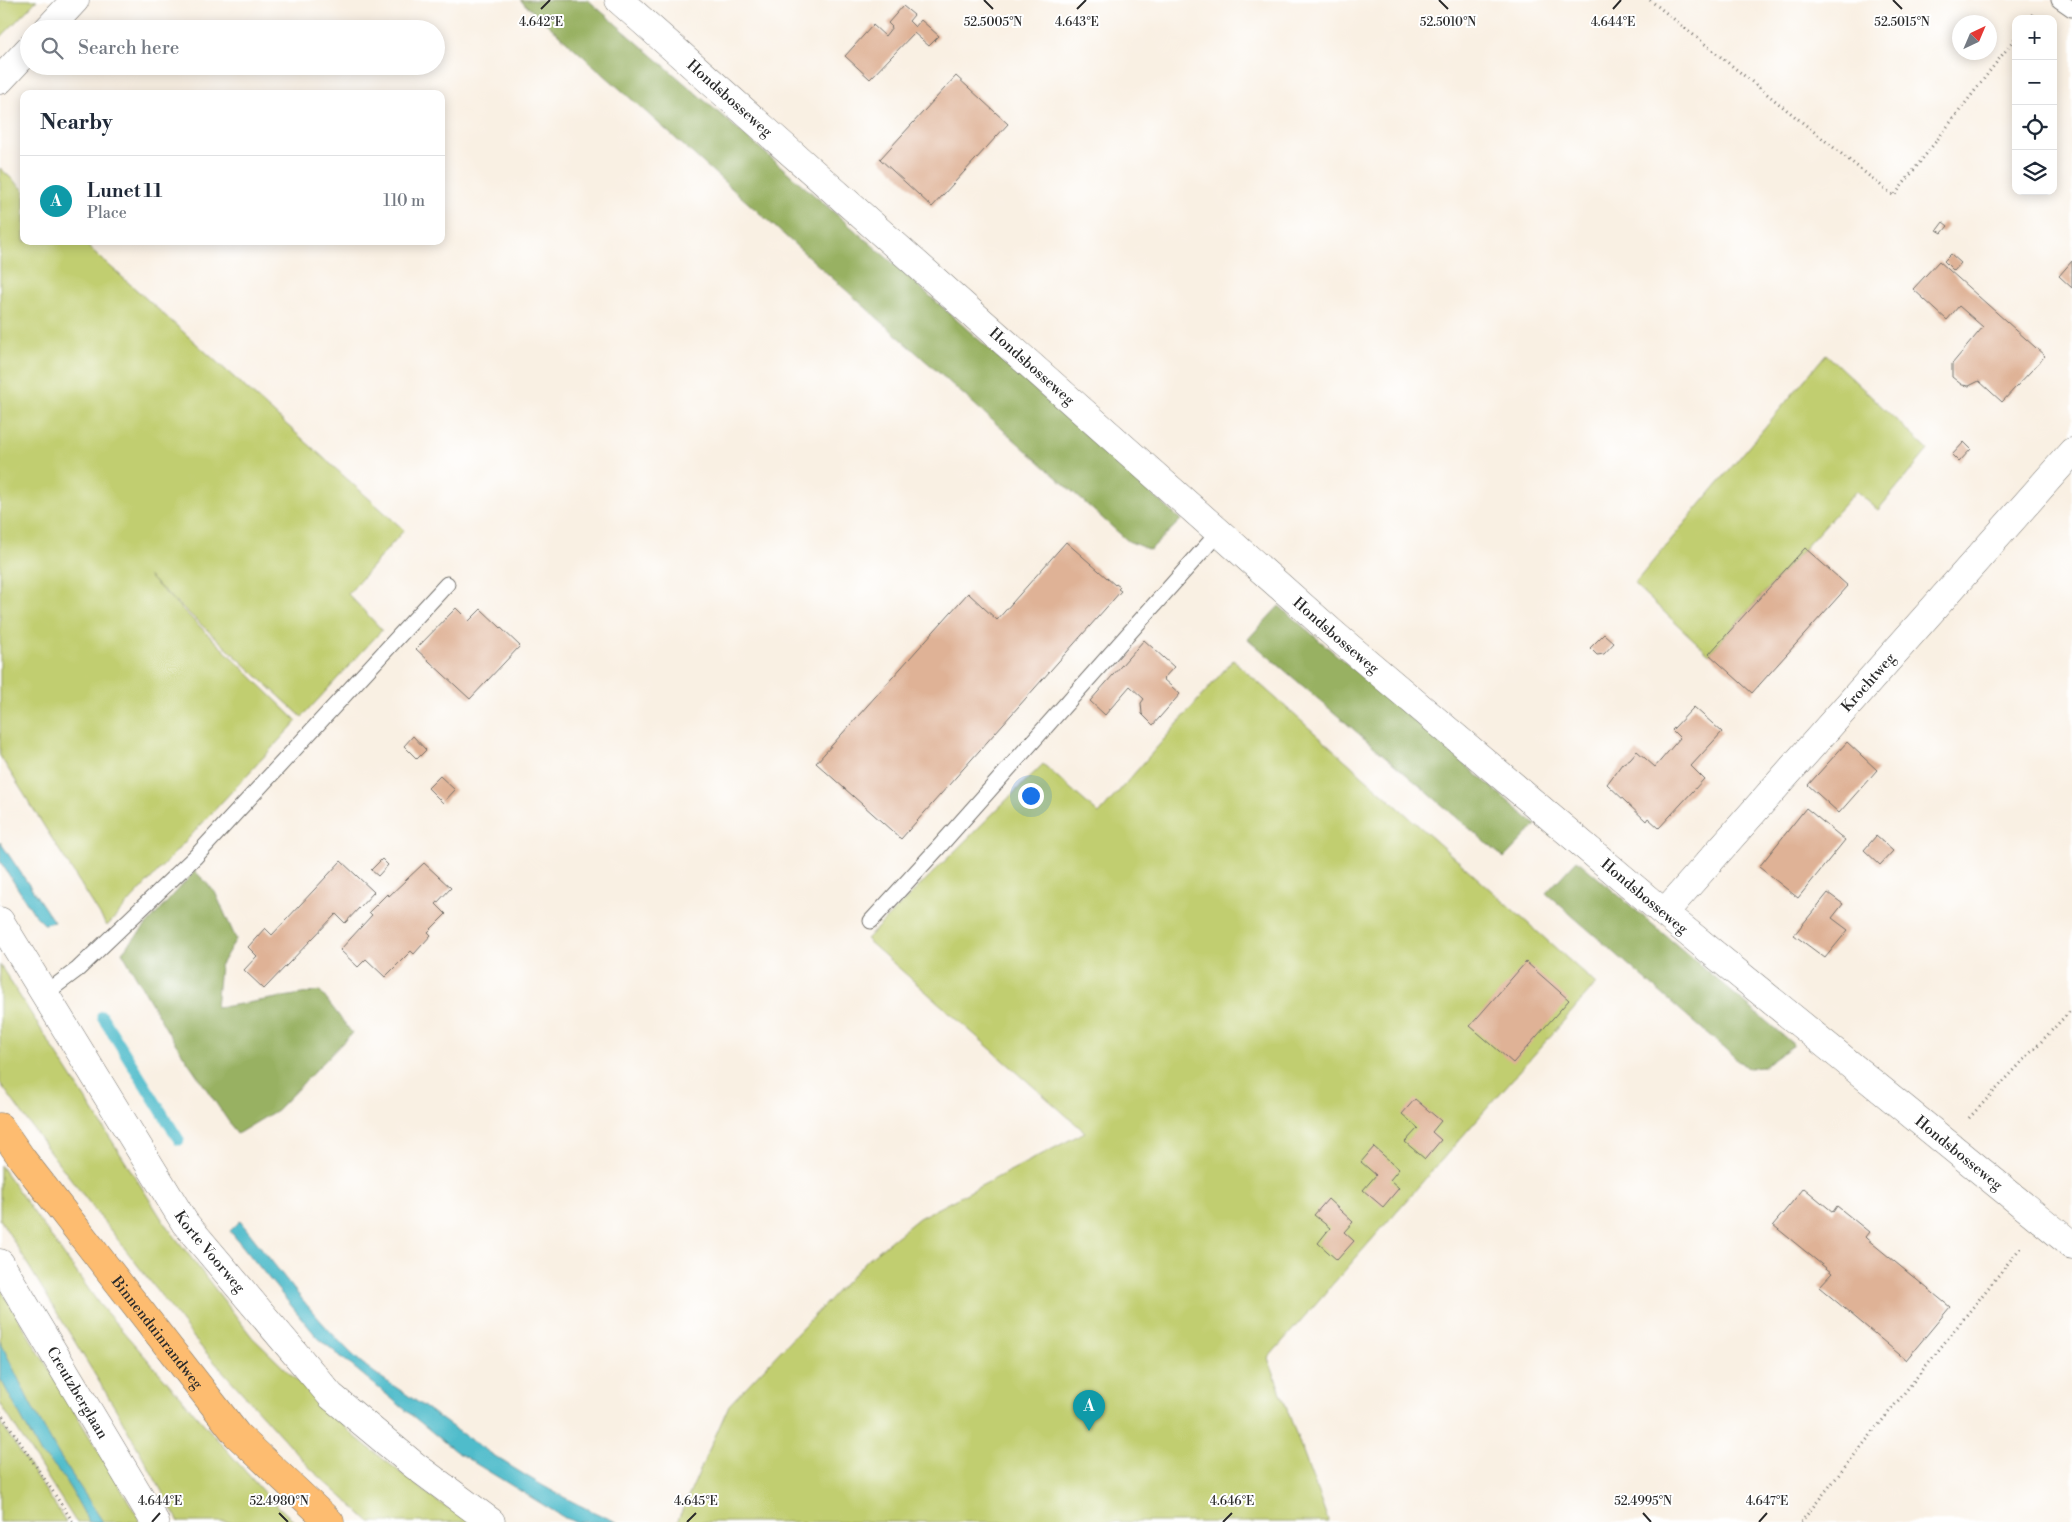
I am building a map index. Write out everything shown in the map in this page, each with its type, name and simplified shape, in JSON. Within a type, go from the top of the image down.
[{"type":"main road","name":"Binnenduinrandweg","points":[[0,1127],[23,1160],[237,1435],[330,1522]]},
{"type":"street","points":[[56,20],[75,0]]},
{"type":"street","name":"Hondsbosseweg","points":[[619,0],[1336,636],[1664,913],[2072,1245]]},
{"type":"street","points":[[0,80],[20,59]]},
{"type":"street","name":"Krochtweg","points":[[1664,913],[2072,452]]},
{"type":"street","name":"Korte Voorweg","points":[[0,921],[185,1222],[332,1396],[414,1465],[491,1522]]},
{"type":"street","name":"Creutzberglaan","points":[[0,1263],[155,1522]]},
{"type":"lane","points":[[2059,0],[2072,9]]},
{"type":"lane","points":[[870,921],[945,841],[1219,532]]},
{"type":"lane","points":[[46,993],[78,970],[196,856],[447,584]]},
{"type":"path","points":[[1650,0],[1894,196],[2012,42]]},
{"type":"path","points":[[1945,1143],[2072,1009]]},
{"type":"path","points":[[1801,1522],[2042,1221]]},
{"type":"path","points":[[0,1412],[73,1522]]},
{"type":"green space","points":[[0,0],[37,0],[0,38]]},
{"type":"green space","points":[[520,0],[588,0],[894,264],[1181,520],[1150,550],[1128,541]]},
{"type":"green space","points":[[0,168],[20,186],[20,245],[86,245],[404,530],[348,594],[382,630],[302,717],[148,576],[297,721],[107,926],[0,756]]},
{"type":"green space","points":[[1826,354],[1928,450],[1878,510],[1856,491],[1709,654],[1634,584]]},
{"type":"green space","points":[[1279,606],[1536,825],[1504,858],[1248,639]]},
{"type":"green space","points":[[1233,660],[1596,984],[1268,1358],[1328,1520],[1327,1522],[677,1522],[729,1405],[868,1259],[919,1218],[1085,1132],[866,939],[1043,764],[1099,814]]},
{"type":"green space","points":[[1577,860],[1794,1045],[1763,1067],[1747,1068],[1546,893]]},
{"type":"green space","points":[[195,871],[215,892],[236,939],[220,966],[216,1008],[320,991],[352,1033],[277,1110],[237,1134],[169,1034],[122,952]]},
{"type":"green space","points":[[0,965],[165,1224],[252,1337],[354,1436],[438,1502],[474,1522],[370,1522],[311,1469],[201,1347],[50,1152],[0,1083]]},
{"type":"green space","points":[[0,1165],[99,1304],[266,1495],[295,1522],[179,1522],[117,1411],[0,1219]]},
{"type":"green space","points":[[0,1288],[141,1522],[76,1522],[0,1403]]},
{"type":"green space","points":[[0,1422],[61,1514],[66,1522],[0,1522]]},
{"type":"water","points":[[0,842],[54,922],[44,924],[35,915],[0,861]]},
{"type":"water","points":[[240,1221],[322,1322],[367,1367],[513,1468],[563,1497],[617,1522],[576,1522],[565,1518],[455,1451],[317,1337],[230,1231]]},
{"type":"water","points":[[0,1341],[30,1403],[59,1455],[103,1522],[89,1522],[62,1475],[42,1456],[0,1378]]},
{"type":"building","points":[[903,6],[914,15],[909,21],[915,27],[921,20],[939,36],[929,46],[914,33],[870,79],[845,56],[873,25],[885,36],[892,27],[888,23]]},
{"type":"building","points":[[956,76],[1008,124],[932,207],[880,159]]},
{"type":"building","points":[[1943,222],[1948,226],[1942,233],[1937,230]]},
{"type":"building","points":[[1951,254],[1961,263],[1954,271],[1944,261]]},
{"type":"building","points":[[1939,261],[2045,356],[2002,402],[1979,381],[1969,386],[1962,385],[1952,377],[1952,364],[1983,327],[1959,306],[1947,320],[1913,289]]},
{"type":"building","points":[[2072,261],[2072,288],[2059,276]]},
{"type":"building","points":[[1964,442],[1971,449],[1959,462],[1952,455]]},
{"type":"building","points":[[1066,542],[1115,585],[1120,587],[1118,589],[1121,591],[901,839],[816,763],[968,593],[997,620]]},
{"type":"building","points":[[1805,548],[1848,586],[1752,693],[1709,654]]},
{"type":"building","points":[[456,608],[469,621],[481,609],[520,646],[470,699],[416,649]]},
{"type":"building","points":[[1604,634],[1614,643],[1604,654],[1597,655],[1590,648]]},
{"type":"building","points":[[1144,640],[1174,667],[1163,679],[1180,694],[1153,725],[1142,714],[1141,703],[1144,699],[1130,686],[1105,715],[1090,701]]},
{"type":"building","points":[[1694,707],[1722,732],[1691,766],[1704,779],[1659,828],[1648,818],[1646,821],[1607,784],[1622,764],[1637,751],[1655,767],[1680,738],[1672,730]]},
{"type":"building","points":[[413,736],[426,750],[417,759],[404,746]]},
{"type":"building","points":[[1847,742],[1877,770],[1839,813],[1808,785]]},
{"type":"building","points":[[440,776],[455,790],[443,803],[428,788]]},
{"type":"building","points":[[1806,808],[1845,840],[1798,898],[1759,867]]},
{"type":"building","points":[[1876,836],[1893,851],[1880,865],[1864,850]]},
{"type":"building","points":[[382,859],[388,865],[378,876],[371,870]]},
{"type":"building","points":[[341,861],[374,892],[345,923],[336,914],[264,989],[244,970],[257,956],[248,947],[265,928],[272,935]]},
{"type":"building","points":[[424,863],[451,888],[436,904],[446,914],[428,932],[431,935],[414,954],[411,951],[385,977],[366,959],[358,967],[340,950],[372,915],[369,912]]},
{"type":"building","points":[[1828,893],[1843,904],[1832,918],[1848,930],[1825,958],[1794,935]]},
{"type":"building","points":[[1526,962],[1569,1000],[1513,1063],[1470,1026]]},
{"type":"building","points":[[1415,1099],[1441,1121],[1432,1132],[1441,1140],[1425,1159],[1405,1142],[1418,1128],[1402,1114]]},
{"type":"building","points":[[1374,1147],[1399,1169],[1390,1180],[1399,1188],[1383,1207],[1363,1190],[1376,1175],[1361,1162]]},
{"type":"building","points":[[1804,1188],[1833,1212],[1837,1206],[1869,1232],[1865,1237],[1867,1239],[1950,1307],[1906,1360],[1819,1287],[1832,1273],[1773,1225]]},
{"type":"building","points":[[1328,1199],[1353,1222],[1344,1232],[1354,1241],[1337,1260],[1318,1243],[1330,1228],[1314,1215]]},
{"type":"waterway","points":[[102,1016],[179,1140]]},
{"type":"place","name":"Lunet 11","points":[[1089,1431]]}]
